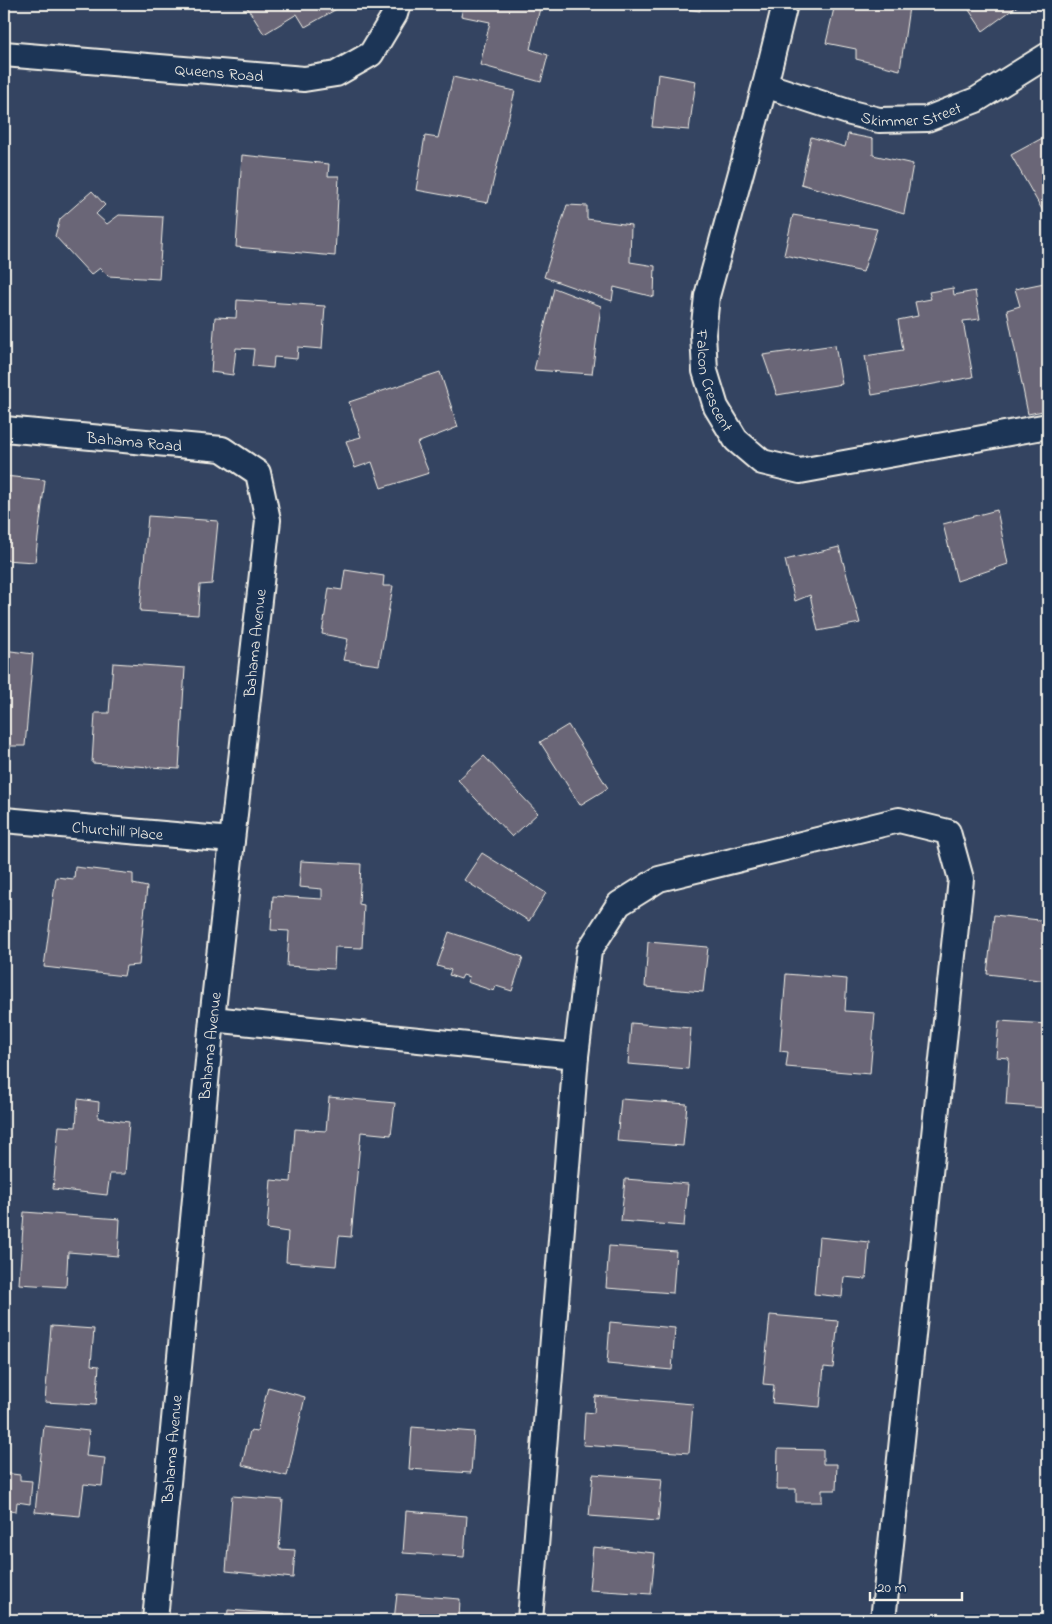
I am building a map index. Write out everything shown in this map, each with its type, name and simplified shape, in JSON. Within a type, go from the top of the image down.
[{"type":"street","name":"Queens Road","points":[[4,54],[304,79],[336,74],[371,54],[395,14],[398,4]]},
{"type":"street","name":"Falcon Crescent","points":[[785,4],[765,85],[707,296],[703,334],[705,371],[716,408],[736,440],[762,462],[800,471],[1048,426]]},
{"type":"street","name":"Skimmer Street","points":[[765,85],[851,113],[879,120],[927,119],[976,100],[1048,55]]},
{"type":"street","name":"Bahama Road","points":[[4,429],[222,449],[258,473]]},
{"type":"street","name":"Bahama Avenue","points":[[155,1620],[212,1019],[268,520],[258,473]]},
{"type":"street","name":"Churchill Place","points":[[4,820],[232,840]]},
{"type":"street","points":[[530,1620],[576,1056],[589,951],[619,904],[659,879],[898,820],[948,832],[961,879],[883,1620]]},
{"type":"street","points":[[212,1019],[576,1056]]},
{"type":"building","points":[[245,4],[337,4],[340,7],[305,27],[297,14],[264,34]]},
{"type":"building","points":[[464,4],[541,4],[530,49],[548,55],[541,82],[480,65],[490,22],[461,16]]},
{"type":"building","points":[[656,4],[701,4],[700,11]]},
{"type":"building","points":[[835,4],[894,4],[909,7],[900,70],[856,59],[856,49],[826,43]]},
{"type":"building","points":[[965,4],[1020,4],[983,31]]},
{"type":"building","points":[[658,74],[696,81],[689,130],[652,127]]},
{"type":"building","points":[[453,77],[515,91],[488,203],[416,190],[425,136],[438,138]]},
{"type":"building","points":[[848,134],[873,139],[873,155],[913,164],[904,214],[801,184],[811,137],[845,147]]},
{"type":"building","points":[[1048,135],[1048,220],[1011,155]]},
{"type":"building","points":[[242,155],[329,164],[328,176],[339,176],[335,256],[236,247]]},
{"type":"building","points":[[92,191],[105,205],[96,214],[107,224],[119,215],[163,217],[159,279],[108,276],[100,268],[91,275],[55,236],[60,219]]},
{"type":"building","points":[[567,205],[587,206],[587,219],[631,225],[630,262],[655,266],[654,297],[614,287],[612,301],[544,277]]},
{"type":"building","points":[[793,215],[877,229],[863,272],[784,255]]},
{"type":"building","points":[[4,269],[8,269],[5,344],[4,343]]},
{"type":"building","points":[[1044,283],[1048,293],[1048,410],[1028,414],[1007,310],[1020,306],[1015,289]]},
{"type":"building","points":[[554,288],[601,306],[592,374],[534,370]]},
{"type":"building","points":[[953,288],[954,295],[975,291],[980,319],[963,321],[973,377],[872,395],[865,356],[903,350],[898,320],[918,316],[915,302],[931,299],[929,292]]},
{"type":"building","points":[[237,300],[325,306],[322,349],[298,347],[297,359],[274,357],[273,368],[252,366],[254,349],[236,348],[233,375],[211,372],[215,317],[236,318]]},
{"type":"building","points":[[835,345],[842,384],[777,395],[763,355]]},
{"type":"building","points":[[440,372],[458,427],[417,443],[429,473],[381,488],[372,462],[355,468],[346,441],[361,437],[349,402]]},
{"type":"building","points":[[4,476],[45,480],[35,562],[4,560]]},
{"type":"building","points":[[997,510],[1008,564],[957,581],[943,524]]},
{"type":"building","points":[[148,516],[218,521],[212,584],[200,585],[198,615],[140,611]]},
{"type":"building","points":[[839,547],[860,623],[818,631],[810,595],[795,601],[785,560]]},
{"type":"building","points":[[345,570],[384,576],[383,586],[393,586],[379,665],[343,660],[348,639],[322,634],[329,588],[342,590]]},
{"type":"building","points":[[4,650],[33,654],[25,746],[4,746]]},
{"type":"building","points":[[113,663],[185,668],[179,769],[92,763],[95,713],[109,713]]},
{"type":"building","points":[[568,725],[608,788],[580,805],[540,742]]},
{"type":"building","points":[[484,756],[538,813],[512,837],[458,780]]},
{"type":"building","points":[[482,853],[546,893],[529,921],[464,880]]},
{"type":"building","points":[[301,861],[361,864],[359,904],[364,905],[362,948],[335,947],[334,969],[287,966],[289,931],[271,930],[273,896],[322,899],[322,889],[299,887]]},
{"type":"building","points":[[75,867],[133,874],[133,884],[147,887],[139,965],[126,966],[124,976],[44,967],[56,877],[74,879]]},
{"type":"building","points":[[994,915],[1048,921],[1048,981],[987,974]]},
{"type":"building","points":[[449,932],[523,957],[512,991],[496,986],[494,991],[467,982],[469,977],[463,975],[461,979],[449,975],[451,970],[437,966]]},
{"type":"building","points":[[648,942],[708,947],[703,992],[645,987]]},
{"type":"building","points":[[786,974],[847,979],[845,1011],[875,1013],[870,1074],[786,1067],[788,1052],[780,1051]]},
{"type":"building","points":[[999,1021],[1048,1024],[1048,1108],[1006,1105],[1009,1058],[996,1057]]},
{"type":"building","points":[[631,1023],[691,1028],[688,1069],[628,1064]]},
{"type":"building","points":[[329,1097],[395,1103],[391,1135],[361,1132],[351,1237],[339,1236],[336,1266],[286,1262],[288,1232],[267,1229],[271,1180],[291,1182],[295,1129],[326,1131]]},
{"type":"building","points":[[78,1099],[99,1102],[98,1118],[129,1122],[125,1174],[110,1174],[107,1195],[53,1189],[59,1126],[76,1127]]},
{"type":"building","points":[[621,1099],[687,1104],[683,1146],[617,1141]]},
{"type":"building","points":[[625,1179],[688,1184],[684,1226],[621,1221]]},
{"type":"building","points":[[24,1212],[120,1219],[118,1256],[68,1252],[66,1287],[19,1284]]},
{"type":"building","points":[[819,1237],[869,1242],[866,1279],[844,1277],[842,1297],[814,1294]]},
{"type":"building","points":[[609,1246],[676,1251],[673,1293],[606,1288]]},
{"type":"building","points":[[770,1315],[838,1321],[833,1368],[824,1367],[820,1407],[772,1403],[774,1385],[763,1384]]},
{"type":"building","points":[[610,1322],[675,1328],[672,1370],[607,1364]]},
{"type":"building","points":[[51,1326],[94,1329],[91,1365],[99,1366],[96,1405],[45,1402]]},
{"type":"building","points":[[268,1387],[305,1397],[287,1476],[242,1465],[250,1431],[257,1432]]},
{"type":"building","points":[[595,1396],[693,1404],[689,1453],[583,1445],[585,1412],[594,1413]]},
{"type":"building","points":[[44,1426],[89,1431],[86,1456],[105,1458],[102,1486],[84,1484],[80,1516],[35,1512]]},
{"type":"building","points":[[412,1427],[474,1432],[471,1473],[409,1469]]},
{"type":"building","points":[[778,1449],[823,1450],[823,1464],[837,1464],[836,1490],[822,1490],[822,1502],[796,1502],[796,1489],[777,1489]]},
{"type":"building","points":[[4,1473],[20,1475],[20,1480],[32,1481],[30,1504],[17,1502],[16,1511],[4,1510]]},
{"type":"building","points":[[593,1474],[662,1479],[658,1521],[589,1516]]},
{"type":"building","points":[[232,1496],[283,1500],[279,1549],[295,1550],[293,1578],[226,1571]]},
{"type":"building","points":[[406,1511],[467,1516],[464,1557],[403,1553]]},
{"type":"building","points":[[593,1547],[655,1553],[651,1594],[589,1590]]},
{"type":"building","points":[[397,1594],[460,1599],[459,1620],[394,1620]]},
{"type":"building","points":[[228,1610],[285,1614],[285,1620],[227,1620]]}]
